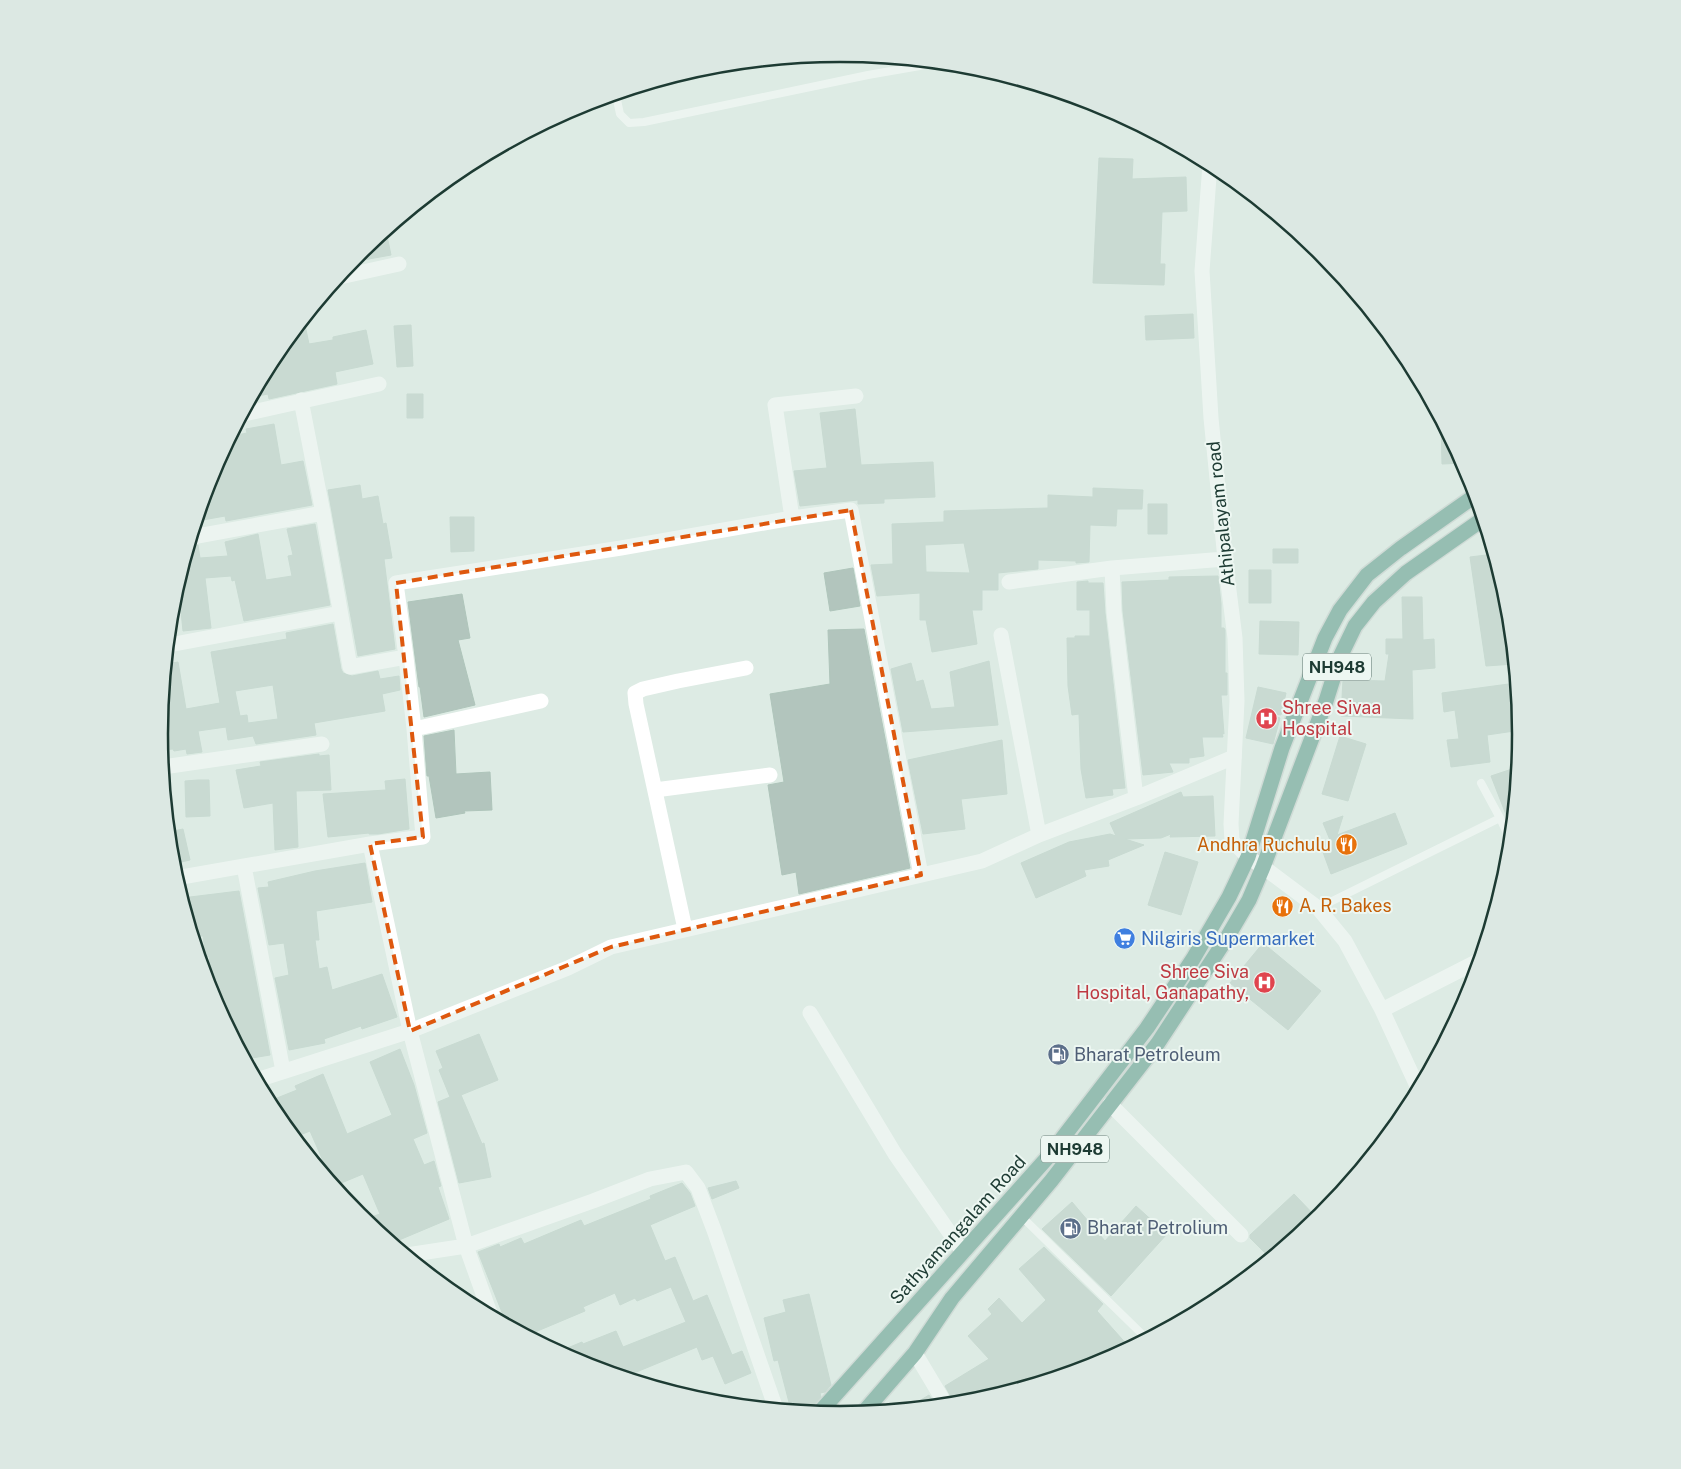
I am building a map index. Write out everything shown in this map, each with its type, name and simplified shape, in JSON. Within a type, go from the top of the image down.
[{"type":"highway","name":"Sathyamangalam Road","points":[[826,1406],[1048,1157],[1147,1028],[1215,923],[1248,856],[1282,748],[1325,638],[1340,610],[1367,575],[1401,548],[1470,499]]},
{"type":"highway","name":"NH948","points":[[870,1405],[915,1353],[952,1298],[1051,1181],[1158,1043],[1217,952],[1249,900],[1263,867],[1326,701],[1340,657],[1355,626],[1374,602],[1406,573],[1478,522]]},
{"type":"street","name":"Athipalayam road","points":[[1209,173],[1202,271],[1211,418],[1235,638],[1238,701],[1231,824],[1232,841],[1248,856],[1318,908],[1345,941],[1382,1010],[1415,1082]]},
{"type":"street","points":[[350,275],[399,264]]},
{"type":"street","points":[[251,412],[379,384]]},
{"type":"street","points":[[792,518],[776,405],[856,396]]},
{"type":"street","points":[[301,400],[350,667],[406,657]]},
{"type":"street","points":[[184,877],[423,836],[414,729],[396,583],[851,510],[921,875]]},
{"type":"street","points":[[199,536],[323,513]]},
{"type":"street","points":[[1009,582],[1112,568],[1225,559]]},
{"type":"street","points":[[1112,568],[1114,612],[1136,798]]},
{"type":"street","points":[[174,645],[340,612]]},
{"type":"street","points":[[1001,635],[1039,835]]},
{"type":"street","points":[[685,929],[635,693],[643,689],[678,681],[746,668]]},
{"type":"street","points":[[414,729],[541,701]]},
{"type":"street","points":[[169,766],[322,744]]},
{"type":"street","points":[[264,1078],[410,1031],[568,968],[611,947],[982,861],[1039,835],[1136,798],[1234,757]]},
{"type":"street","points":[[655,790],[770,775]]},
{"type":"street","points":[[370,844],[410,1031],[466,1246],[487,1306]]},
{"type":"street","points":[[244,866],[283,1071]]},
{"type":"street","points":[[1382,1010],[1472,964]]},
{"type":"street","points":[[810,1012],[895,1154],[963,1252]]},
{"type":"street","points":[[1110,1104],[1241,1235]]},
{"type":"street","points":[[414,1254],[466,1246],[594,1201],[650,1179],[686,1172],[698,1188],[714,1230],[774,1403]]},
{"type":"street","points":[[915,1353],[942,1399]]},
{"type":"lane","points":[[617,101],[620,114],[629,123],[644,122],[915,67]]},
{"type":"lane","points":[[1481,782],[1506,830]]},
{"type":"lane","points":[[1318,908],[1500,818]]},
{"type":"lane","points":[[1021,1216],[1142,1335]]},
{"type":"highlighted area","points":[[851,510],[921,875],[611,947],[410,1031],[370,844],[423,837],[396,583]]},
{"type":"building","points":[[1099,158],[1133,159],[1132,179],[1186,177],[1187,211],[1162,212],[1160,264],[1165,264],[1164,285],[1093,283]]},
{"type":"building","points":[[387,238],[391,255],[364,260]]},
{"type":"building","points":[[1193,314],[1194,338],[1146,340],[1145,316]]},
{"type":"building","points":[[411,325],[413,366],[397,367],[394,326]]},
{"type":"building","points":[[305,327],[309,344],[333,340],[333,337],[366,330],[373,364],[335,372],[337,384],[269,399],[268,394],[261,395]]},
{"type":"building","points":[[407,394],[423,394],[423,418],[407,418]]},
{"type":"building","points":[[855,409],[861,465],[933,462],[935,497],[884,499],[884,503],[858,504],[858,500],[800,506],[794,471],[827,468],[820,413]]},
{"type":"building","points":[[274,424],[281,465],[303,461],[312,505],[226,521],[225,516],[203,520],[238,437],[239,435],[247,433],[246,429]]},
{"type":"building","points":[[1441,434],[1455,463],[1442,464]]},
{"type":"building","points":[[360,485],[362,499],[378,496],[383,524],[386,523],[392,558],[384,559],[395,649],[358,656],[328,490]]},
{"type":"building","points":[[1093,488],[1143,490],[1142,509],[1117,509],[1116,526],[1090,525],[1089,562],[1076,563],[1076,561],[1038,560],[1038,569],[998,573],[998,590],[982,590],[982,610],[972,610],[977,644],[932,652],[926,620],[920,620],[920,593],[877,596],[871,565],[893,564],[892,524],[944,522],[944,511],[1048,508],[1048,495],[1093,497]],"holes":[[[964,543],[970,573],[926,572],[925,545]]]},
{"type":"building","points":[[1148,504],[1167,504],[1167,534],[1148,534]]},
{"type":"building","points":[[450,517],[474,517],[474,551],[451,552]]},
{"type":"building","points":[[315,524],[330,605],[244,621],[235,580],[232,581],[231,576],[205,578],[211,628],[183,631],[180,606],[196,545],[198,545],[200,558],[228,556],[225,542],[258,534],[266,580],[292,576],[288,556],[293,555],[287,529]]},
{"type":"building","points":[[1273,549],[1298,549],[1298,563],[1273,563]]},
{"type":"building","points":[[1488,555],[1500,603],[1509,664],[1486,666],[1470,557]]},
{"type":"building","points":[[853,568],[860,606],[830,611],[824,573]]},
{"type":"building","points":[[1249,570],[1271,570],[1271,603],[1249,603]]},
{"type":"building","points":[[1218,576],[1221,628],[1225,630],[1225,673],[1227,673],[1227,695],[1221,695],[1223,737],[1202,737],[1204,756],[1189,758],[1189,763],[1169,763],[1173,772],[1143,775],[1123,611],[1122,582],[1169,580],[1169,577]]},
{"type":"building","points":[[1088,581],[1088,583],[1103,583],[1125,788],[1112,789],[1113,795],[1086,798],[1081,769],[1079,714],[1072,715],[1068,686],[1067,638],[1090,636],[1090,610],[1077,610],[1077,582]]},
{"type":"building","points":[[462,594],[470,638],[458,640],[475,705],[424,717],[408,602]]},
{"type":"building","points":[[1402,597],[1422,597],[1423,640],[1434,639],[1435,668],[1412,670],[1413,719],[1341,716],[1343,680],[1385,681],[1389,654],[1386,654],[1386,639],[1403,639]]},
{"type":"building","points":[[1260,621],[1299,622],[1298,655],[1259,654]]},
{"type":"building","points":[[333,624],[343,673],[352,676],[378,671],[380,679],[399,676],[400,690],[382,694],[385,711],[314,723],[316,735],[256,744],[253,736],[228,740],[226,727],[198,731],[202,752],[187,754],[186,749],[174,751],[173,749],[169,749],[173,663],[178,662],[186,709],[220,703],[211,652],[287,639],[286,633]],"holes":[[[273,685],[278,719],[248,723],[247,715],[240,716],[235,691]]]},
{"type":"building","points":[[864,629],[910,868],[799,894],[796,872],[782,875],[768,785],[784,782],[770,694],[830,684],[828,630]]},
{"type":"building","points":[[989,661],[998,725],[903,732],[891,669],[911,663],[916,682],[923,680],[931,709],[955,707],[950,672]]},
{"type":"building","points":[[1510,684],[1512,731],[1487,735],[1490,762],[1451,767],[1447,740],[1459,739],[1455,710],[1444,712],[1442,693]]},
{"type":"building","points":[[1258,687],[1286,693],[1281,715],[1275,714],[1274,716],[1280,718],[1273,744],[1246,738]]},
{"type":"building","points":[[454,730],[456,774],[490,772],[492,810],[464,811],[465,813],[436,818],[429,776],[427,776],[424,736]]},
{"type":"building","points":[[1340,736],[1366,744],[1348,801],[1322,794]]},
{"type":"building","points":[[1002,740],[1007,794],[961,799],[965,829],[923,834],[908,760]]},
{"type":"building","points":[[319,754],[319,756],[329,755],[331,790],[296,791],[298,847],[275,850],[273,803],[244,808],[236,770],[261,766],[260,762]]},
{"type":"building","points":[[1511,769],[1507,818],[1491,776]]},
{"type":"building","points":[[405,779],[409,829],[378,834],[369,833],[328,837],[323,794],[386,790],[385,781]]},
{"type":"building","points":[[209,780],[210,816],[186,817],[185,781]]},
{"type":"building","points":[[1181,792],[1183,797],[1213,796],[1215,836],[1170,837],[1171,834],[1161,838],[1125,839],[1144,845],[1108,860],[1109,866],[1084,870],[1086,876],[1036,898],[1021,863],[1069,842],[1110,834],[1116,836],[1110,823]]},
{"type":"building","points":[[1395,813],[1407,844],[1331,874],[1320,844],[1330,840],[1323,823],[1343,816],[1337,835]]},
{"type":"building","points":[[183,829],[190,860],[180,862],[175,831]]},
{"type":"building","points":[[1165,852],[1198,862],[1181,915],[1148,905]]},
{"type":"building","points":[[365,863],[372,902],[316,911],[319,940],[315,940],[319,969],[327,967],[332,990],[382,974],[397,1017],[362,1029],[361,1026],[324,1039],[325,1043],[289,1050],[275,978],[289,975],[284,943],[269,945],[258,888],[269,887],[268,882],[315,871]]},
{"type":"building","points":[[239,891],[270,1055],[252,1058],[238,1032],[211,968],[209,956],[206,956],[203,936],[200,936],[199,933],[188,897]]},
{"type":"building","points":[[1263,943],[1321,991],[1288,1030],[1230,983]]},
{"type":"building","points":[[479,1034],[498,1080],[461,1095],[482,1144],[484,1143],[491,1177],[459,1183],[438,1102],[450,1097],[439,1070],[443,1068],[436,1051]]},
{"type":"building","points":[[400,1049],[414,1085],[427,1133],[413,1139],[424,1165],[434,1161],[441,1186],[438,1187],[449,1219],[398,1241],[375,1220],[374,1216],[380,1214],[363,1174],[340,1183],[325,1166],[310,1131],[301,1135],[276,1098],[297,1090],[295,1086],[323,1074],[347,1134],[392,1115],[370,1062]]},
{"type":"building","points":[[736,1181],[739,1188],[712,1199],[708,1188]]},
{"type":"building","points":[[682,1183],[690,1193],[695,1206],[650,1225],[665,1261],[675,1257],[693,1301],[707,1295],[732,1355],[742,1351],[751,1373],[725,1384],[713,1356],[702,1360],[697,1347],[634,1374],[567,1348],[616,1331],[623,1347],[686,1322],[671,1287],[637,1301],[635,1298],[620,1305],[615,1293],[583,1307],[585,1311],[534,1332],[503,1316],[478,1252],[499,1244],[500,1247],[521,1238],[524,1244],[581,1220],[584,1226],[651,1199],[650,1196]]},
{"type":"building","points":[[1294,1194],[1313,1213],[1266,1254],[1250,1238],[1250,1235]]},
{"type":"building","points":[[1072,1202],[1105,1241],[1136,1206],[1167,1234],[1111,1296],[1042,1229]]},
{"type":"building","points":[[1044,1247],[1103,1304],[1097,1311],[1125,1343],[1057,1371],[1014,1384],[951,1397],[945,1386],[989,1359],[968,1336],[992,1314],[988,1309],[999,1298],[1022,1323],[1046,1300],[1019,1269]]},
{"type":"building","points":[[809,1294],[831,1385],[825,1392],[820,1393],[821,1397],[814,1405],[790,1404],[778,1360],[774,1361],[764,1318],[786,1312],[783,1300]]},
{"type":"building","points":[[929,1395],[932,1400],[928,1401],[918,1402]]},
{"type":"place","name":"Shree Sivaa Hospital","points":[[1266,718]]},
{"type":"place","name":"Andhra Ruchulu","points":[[1347,845]]},
{"type":"place","name":"A. R. Bakes","points":[[1283,906]]},
{"type":"place","name":"Nilgiris Supermarket","points":[[1125,939]]},
{"type":"place","name":"Shree Siva Hospital, Ganapathy,","points":[[1265,982]]},
{"type":"place","name":"Bharat Petroleum","points":[[1058,1055]]},
{"type":"place","name":"Bharat Petrolium","points":[[1071,1228]]}]
